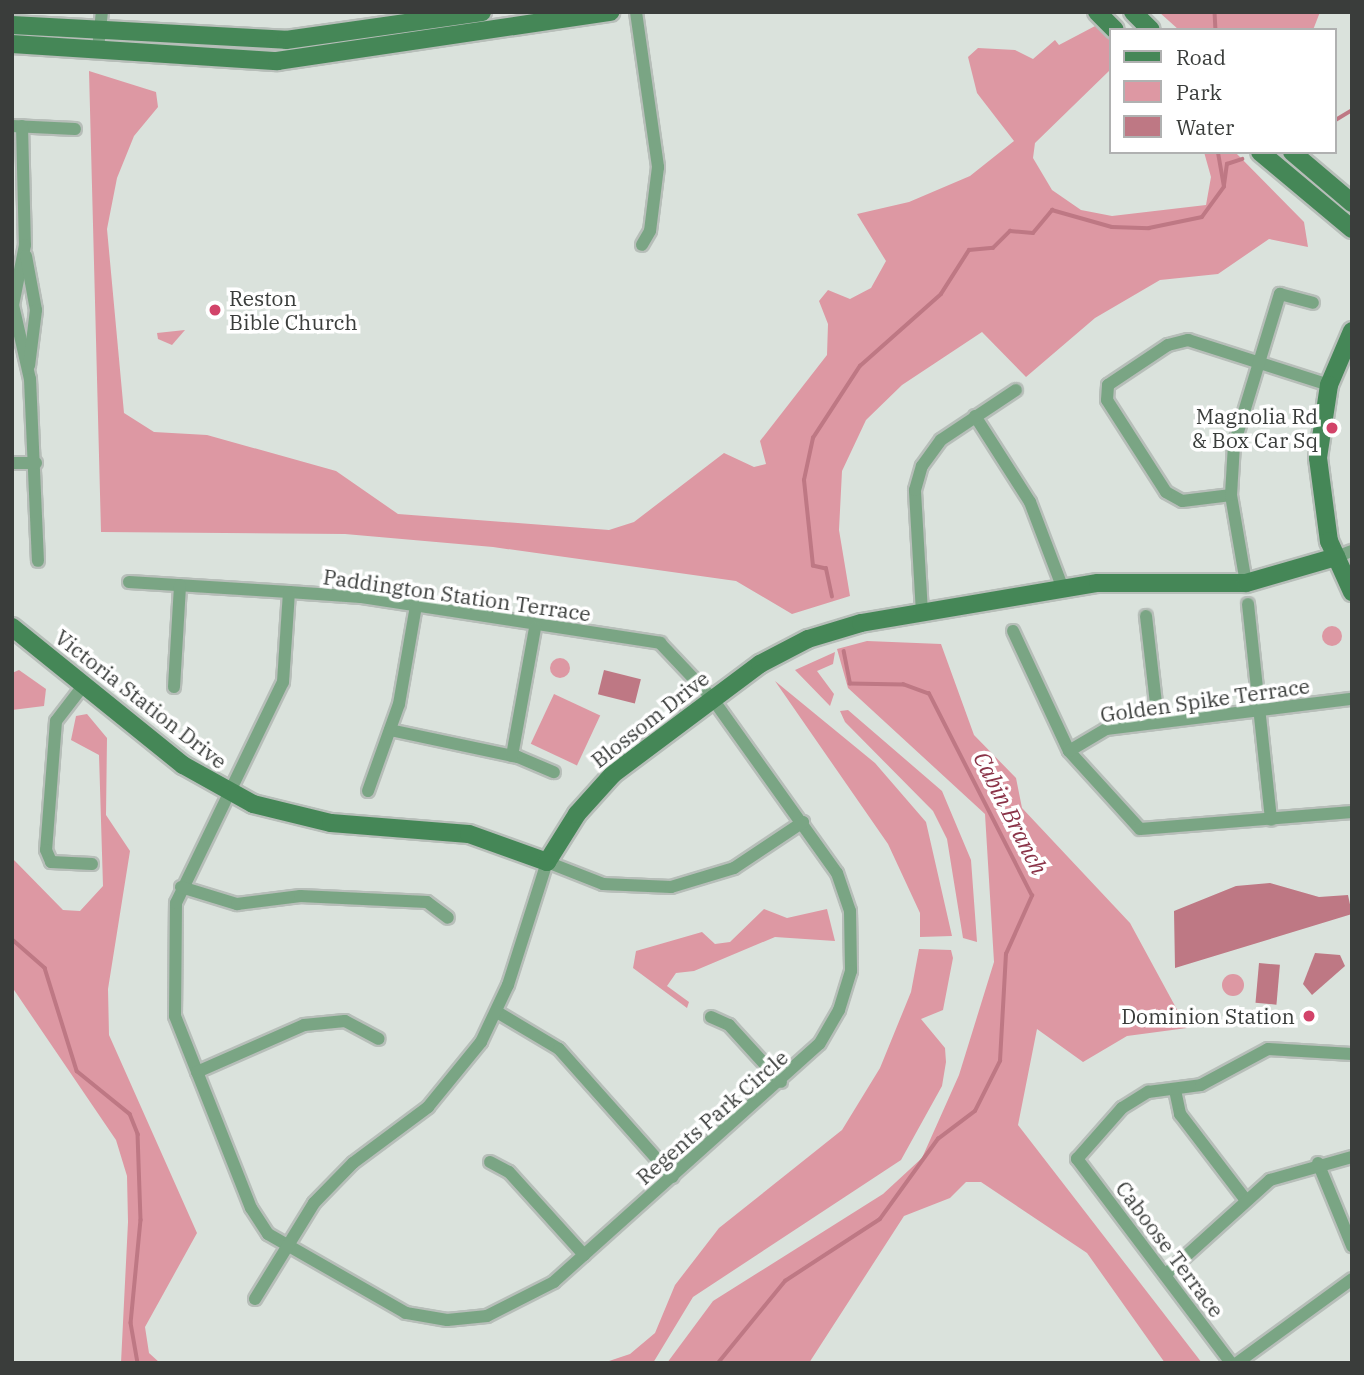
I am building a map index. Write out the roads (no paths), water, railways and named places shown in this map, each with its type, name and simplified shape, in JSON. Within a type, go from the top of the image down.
[{"type":"street","points":[[12,25],[101,21],[286,40],[482,12]]},
{"type":"street","points":[[12,44],[278,61],[610,12]]},
{"type":"street","points":[[636,12],[658,167],[650,232],[642,246]]},
{"type":"street","points":[[1097,12],[1113,28]]},
{"type":"street","points":[[1133,12],[1149,28]]},
{"type":"street","points":[[98,49],[101,21]]},
{"type":"street","points":[[30,379],[36,310],[25,245],[17,126],[75,129]]},
{"type":"street","points":[[1262,154],[1352,229]]},
{"type":"street","points":[[1294,154],[1352,203]]},
{"type":"street","points":[[25,245],[13,305],[30,379],[36,463],[38,561]]},
{"type":"street","points":[[1246,583],[1231,495],[1234,445],[1280,294],[1313,303]]},
{"type":"street","points":[[1352,331],[1329,385],[1318,458],[1352,592]]},
{"type":"street","points":[[1231,495],[1182,501],[1170,496],[1106,393],[1113,380],[1178,341],[1259,362],[1329,385]]},
{"type":"street","points":[[922,613],[919,474],[935,446],[1016,390]]},
{"type":"street","points":[[975,416],[1030,502],[1063,589]]},
{"type":"street","points":[[12,463],[36,463]]},
{"type":"street","name":"Blossom Drive","points":[[256,1299],[284,1248],[332,1182],[446,1088],[497,1012],[547,862],[577,814],[613,774],[712,698],[808,639],[922,613],[1126,581],[1246,583],[1344,554]]},
{"type":"street","name":"Paddington Station Terrace","points":[[129,582],[289,592],[416,606],[535,628],[647,638],[672,650],[712,698]]},
{"type":"street","points":[[174,687],[180,585]]},
{"type":"street","points":[[284,1248],[251,1208],[197,1072],[172,998],[173,919],[181,887],[283,682],[289,592]]},
{"type":"street","points":[[1248,604],[1271,820]]},
{"type":"street","points":[[368,791],[390,730],[416,606]]},
{"type":"street","points":[[1146,616],[1158,722]]},
{"type":"street","name":"Victoria Station Drive","points":[[12,627],[83,686],[228,793],[304,819],[469,834],[603,884],[671,887],[734,869],[803,822]]},
{"type":"street","points":[[512,756],[535,628]]},
{"type":"street","points":[[1013,631],[1069,751],[1107,798],[1147,832],[1352,813]]},
{"type":"street","points":[[83,686],[56,721],[46,850],[51,862],[92,864]]},
{"type":"street","name":"Regents Park Circle","points":[[284,1248],[386,1304],[447,1320],[523,1303],[584,1255],[781,1082],[830,1027],[846,991],[853,948],[844,892],[803,822],[712,698]]},
{"type":"street","name":"Golden Spike Terrace","points":[[1069,751],[1106,729],[1352,699]]},
{"type":"street","points":[[390,730],[512,756],[554,772]]},
{"type":"street","points":[[181,887],[237,904],[300,896],[427,902],[448,918]]},
{"type":"street","points":[[497,1012],[559,1049],[673,1177]]},
{"type":"street","points":[[712,1017],[729,1025],[781,1082]]},
{"type":"street","points":[[197,1072],[304,1025],[345,1021],[379,1039]]},
{"type":"street","points":[[1245,1199],[1180,1114],[1175,1090],[1212,1080],[1268,1049],[1352,1054]]},
{"type":"street","name":"Caboose Terrace","points":[[1175,1090],[1132,1100],[1077,1159],[1231,1363]]},
{"type":"street","points":[[1166,1275],[1200,1250],[1245,1199],[1270,1180],[1318,1163],[1352,1157]]},
{"type":"street","points":[[490,1162],[509,1172],[584,1255]]},
{"type":"street","points":[[1318,1163],[1352,1246]]},
{"type":"street","points":[[1237,1363],[1352,1279]]},
{"type":"water","points":[[604,670],[641,679],[635,703],[598,694]]},
{"type":"water","points":[[1270,883],[1319,897],[1348,895],[1352,914],[1175,968],[1174,911],[1236,886]]},
{"type":"water","points":[[1315,953],[1340,955],[1345,966],[1312,995],[1303,984]]},
{"type":"water","points":[[1259,963],[1280,965],[1276,1005],[1256,1003]]},
{"type":"waterway","name":"Cabin Branch","points":[[1215,12],[1216,28]]},
{"type":"waterway","points":[[1336,120],[1352,110]]},
{"type":"waterway","name":"Cabin Branch","points":[[832,597],[826,569],[813,566],[804,480],[813,438],[860,366],[941,294],[969,250],[993,248],[1010,231],[1033,233],[1052,210],[1112,227],[1149,228],[1202,217],[1224,187],[1218,154]]},
{"type":"waterway","points":[[1224,185],[1227,164],[1242,159]]},
{"type":"waterway","name":"Cabin Branch","points":[[718,1363],[785,1281],[880,1219],[938,1139],[975,1111],[1000,1061],[1006,954],[1032,896],[929,694],[904,685],[850,684],[844,652]]},
{"type":"waterway","points":[[12,939],[45,968],[77,1071],[130,1114],[138,1134],[141,1220],[131,1323],[138,1363]]},
{"type":"place","name":"Reston Bible Church","points":[[215,310]]},
{"type":"place","name":"Magnolia Rd & Box Car Sq","points":[[1332,428]]},
{"type":"place","name":"Dominion Station","points":[[1309,1016]]}]
